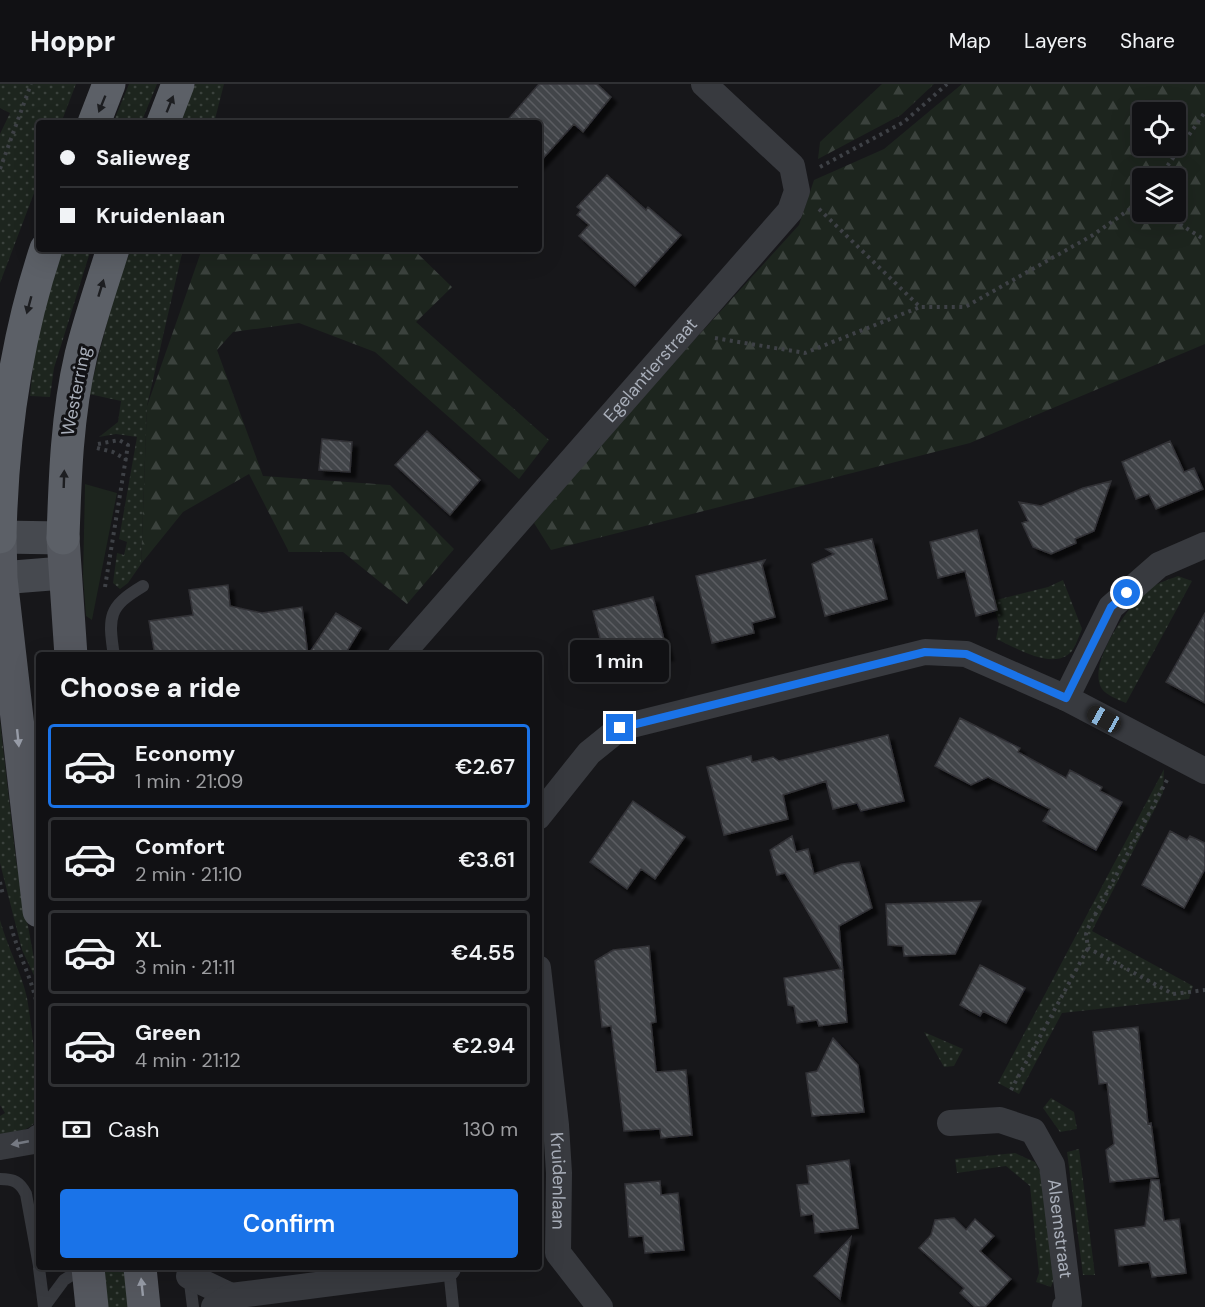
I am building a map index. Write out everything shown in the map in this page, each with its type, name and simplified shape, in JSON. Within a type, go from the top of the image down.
[{"type":"highway","points":[[95,120],[110,84]]},
{"type":"highway","points":[[164,120],[178,84]]},
{"type":"highway","points":[[0,537],[4,425],[21,335],[45,252]]},
{"type":"highway","name":"Westerring","points":[[63,538],[65,453],[73,399],[81,354],[112,252]]},
{"type":"main road","points":[[25,917],[6,674],[0,537],[63,538],[63,573],[71,652]]},
{"type":"main road","points":[[1,578],[63,573]]},
{"type":"main road","points":[[88,1270],[92,1307]]},
{"type":"main road","points":[[140,1270],[144,1307]]},
{"type":"street","name":"Egelantierstraat","points":[[404,652],[790,211],[797,191],[792,166],[704,84]]},
{"type":"street","points":[[1066,698],[1111,607],[1159,565],[1205,545]]},
{"type":"street","points":[[542,812],[589,753],[620,728],[925,652],[966,654],[1066,698],[1205,771]]},
{"type":"street","name":"Kruidenlaan","points":[[542,1003],[559,1173],[548,1254],[600,1307]]},
{"type":"street","name":"Alsemstraat","points":[[950,1123],[1000,1120],[1033,1131],[1052,1165],[1069,1303],[1065,1307]]},
{"type":"street","points":[[0,1147],[36,1139]]},
{"type":"street","points":[[189,1272],[223,1301],[434,1270]]},
{"type":"lane","points":[[113,652],[111,633],[113,612],[122,599],[143,586]]},
{"type":"lane","points":[[0,1179],[10,1179],[21,1184],[26,1194],[36,1250]]},
{"type":"lane","points":[[39,1270],[45,1307]]},
{"type":"lane","points":[[45,1307],[64,1280],[80,1270]]},
{"type":"lane","points":[[448,1270],[453,1307]]},
{"type":"lane","points":[[189,1272],[193,1307]]},
{"type":"path","points":[[0,169],[31,84]]},
{"type":"path","points":[[812,173],[904,122],[947,84]]},
{"type":"path","points":[[1166,168],[1205,112]]},
{"type":"path","points":[[814,204],[921,307]]},
{"type":"path","points":[[705,336],[805,353],[921,307],[965,307],[1093,235],[1132,208]]},
{"type":"path","points":[[1177,222],[1205,240]]},
{"type":"path","points":[[107,581],[127,460],[128,445],[119,440],[90,446],[113,452],[127,460]]},
{"type":"path","points":[[1011,1090],[1088,948],[1086,934],[1089,926],[1169,777]]},
{"type":"path","points":[[0,882],[5,903]]},
{"type":"path","points":[[25,917],[17,951],[36,995]]},
{"type":"path","points":[[1088,948],[1173,994],[1205,990]]},
{"type":"green space","points":[[0,84],[76,84],[62,120],[36,120],[36,188],[0,283],[0,134],[10,113],[0,108]]},
{"type":"green space","points":[[129,84],[157,84],[142,120],[114,120]]},
{"type":"green space","points":[[195,84],[224,84],[215,120],[181,120]]},
{"type":"green space","points":[[882,84],[934,84],[901,115],[818,159],[820,142]]},
{"type":"green space","points":[[962,84],[1205,84],[1205,344],[970,443],[551,550],[534,523],[626,415],[799,225],[814,180],[884,149]]},
{"type":"green space","points":[[61,252],[90,252],[54,368],[50,397],[30,396],[36,337]]},
{"type":"green space","points":[[130,252],[182,252],[147,406],[141,564],[128,583],[120,589],[113,583],[117,553],[124,555],[127,542],[119,539],[137,437],[116,434],[99,437],[118,422],[121,401],[89,394],[115,291]]},
{"type":"green space","points":[[201,252],[416,252],[452,287],[416,322],[549,440],[519,479],[375,352],[299,323],[233,332],[217,350],[263,476],[390,485],[454,549],[407,604],[343,552],[289,552],[249,474],[183,512],[141,564],[147,406]]},
{"type":"green space","points":[[85,484],[117,493],[92,620],[86,616],[83,576]]},
{"type":"green space","points":[[1178,576],[1192,581],[1126,703],[1102,689],[1099,666],[1104,652],[1119,623],[1137,600],[1156,584]]},
{"type":"green space","points":[[1063,580],[1082,629],[1072,651],[1064,657],[1045,659],[996,639],[999,624],[992,601],[1048,587]]},
{"type":"green space","points":[[0,721],[16,860],[36,980],[22,950],[0,863]]},
{"type":"green space","points":[[1164,769],[1163,793],[1092,931],[1193,986],[1189,999],[1062,1013],[1019,1094],[998,1083]]},
{"type":"green space","points":[[0,920],[27,998],[36,1075],[36,1121],[20,1131],[0,1136],[0,1116],[5,1113],[0,1105]]},
{"type":"green space","points":[[924,1032],[963,1049],[954,1066],[944,1067]]},
{"type":"green space","points":[[1051,1098],[1074,1112],[1077,1129],[1060,1132],[1043,1108]]},
{"type":"green space","points":[[1079,1149],[1095,1275],[1083,1275],[1067,1152]]},
{"type":"green space","points":[[1015,1153],[1035,1162],[1042,1175],[1055,1277],[1051,1287],[1036,1282],[1039,1273],[1030,1186],[1006,1166],[957,1173],[955,1159]]},
{"type":"green space","points":[[103,1270],[125,1270],[129,1307],[107,1307]]},
{"type":"building","points":[[539,84],[597,84],[611,97],[583,132],[574,124],[542,160],[542,120],[508,120]]},
{"type":"building","points":[[607,175],[646,210],[648,207],[681,235],[635,286],[579,236],[589,225],[577,215],[581,210],[577,207]]},
{"type":"building","points":[[427,431],[480,480],[450,515],[395,465]]},
{"type":"building","points":[[322,439],[352,442],[350,472],[319,470]]},
{"type":"building","points":[[1170,441],[1184,472],[1194,468],[1203,489],[1156,509],[1149,494],[1136,499],[1122,462]]},
{"type":"building","points":[[1111,481],[1094,531],[1075,539],[1076,543],[1051,554],[1033,547],[1022,523],[1028,521],[1019,502],[1041,506],[1083,488]]},
{"type":"building","points":[[977,530],[997,610],[976,616],[965,571],[938,578],[930,542]]},
{"type":"building","points":[[872,539],[887,599],[825,616],[812,564],[834,554],[826,549]]},
{"type":"building","points":[[765,560],[762,565],[775,617],[752,623],[754,633],[712,643],[696,576]]},
{"type":"building","points":[[228,585],[230,606],[262,613],[302,607],[308,652],[154,652],[149,621],[193,615],[189,590]]},
{"type":"building","points":[[653,597],[668,655],[608,669],[593,611]]},
{"type":"building","points":[[336,613],[361,628],[346,652],[310,652]]},
{"type":"building","points":[[1205,613],[1205,703],[1166,682]]},
{"type":"building","points":[[960,718],[1020,748],[1018,752],[1066,778],[1070,770],[1102,787],[1100,791],[1122,802],[1096,850],[1043,821],[1050,809],[988,777],[971,785],[935,766]]},
{"type":"building","points":[[888,735],[904,801],[861,811],[857,803],[833,809],[826,781],[783,795],[788,819],[724,835],[707,767],[751,756],[752,762],[773,757],[779,761]]},
{"type":"building","points":[[633,801],[685,837],[655,879],[641,869],[627,889],[590,862]]},
{"type":"building","points":[[1170,831],[1187,840],[1190,836],[1205,843],[1205,869],[1184,908],[1142,885]]},
{"type":"building","points":[[792,836],[796,852],[808,849],[814,874],[842,864],[859,862],[872,908],[839,926],[847,1022],[819,1026],[817,1020],[797,1023],[794,1006],[788,1005],[784,978],[841,969],[785,873],[777,875],[770,850]]},
{"type":"building","points":[[981,901],[955,954],[904,956],[903,946],[888,945],[886,904]]},
{"type":"building","points":[[649,946],[656,1022],[651,1023],[656,1072],[686,1070],[692,1135],[661,1138],[660,1129],[624,1131],[611,1026],[602,1027],[595,961],[613,950]]},
{"type":"building","points":[[980,965],[1025,988],[1006,1023],[983,1011],[980,1016],[960,1005]]},
{"type":"building","points":[[1138,1027],[1148,1124],[1151,1123],[1158,1177],[1110,1182],[1106,1150],[1114,1144],[1107,1083],[1099,1084],[1093,1032]]},
{"type":"building","points":[[833,1038],[858,1065],[864,1112],[812,1116],[806,1073],[817,1071]]},
{"type":"building","points":[[849,1160],[858,1228],[815,1233],[813,1214],[801,1216],[797,1185],[809,1184],[807,1166]]},
{"type":"building","points":[[1151,1180],[1159,1180],[1164,1221],[1179,1219],[1186,1273],[1152,1277],[1149,1262],[1119,1266],[1115,1230],[1145,1226]]},
{"type":"building","points":[[660,1181],[661,1195],[678,1193],[684,1250],[645,1253],[643,1236],[629,1237],[625,1184]]},
{"type":"building","points":[[954,1218],[966,1230],[975,1219],[994,1236],[980,1251],[1011,1279],[985,1307],[975,1307],[960,1293],[964,1288],[919,1248],[931,1235],[935,1220]]},
{"type":"building","points":[[851,1237],[840,1299],[814,1276]]},
{"type":"route","points":[[620,728],[925,652],[966,654],[1066,698],[1111,607],[1127,593]]}]
